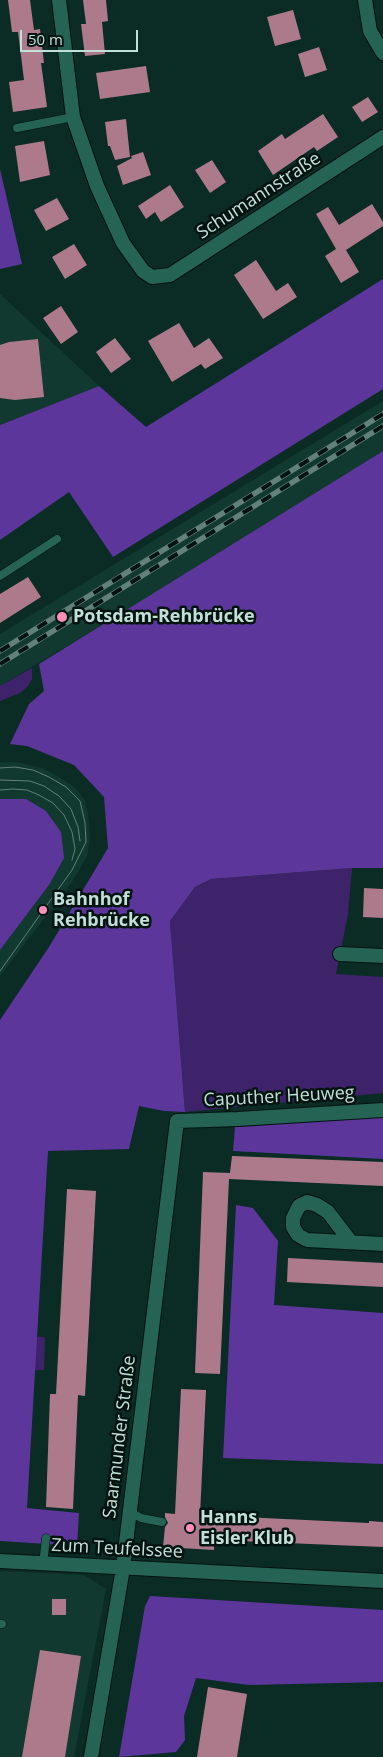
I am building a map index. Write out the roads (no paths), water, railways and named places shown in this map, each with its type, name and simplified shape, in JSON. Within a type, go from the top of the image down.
[{"type":"street","points":[[58,0],[73,116]]},
{"type":"street","points":[[365,0],[370,31],[383,53]]},
{"type":"street","name":"Schumannstraße","points":[[73,116],[97,186],[123,242],[143,271],[152,277],[170,276],[383,137]]},
{"type":"street","points":[[340,954],[383,956]]},
{"type":"street","name":"Caputher Heuweg","points":[[177,1121],[248,1119],[383,1110]]},
{"type":"street","name":"Saarmunder Straße","points":[[91,1757],[123,1568],[177,1121]]},
{"type":"street","points":[[351,1242],[383,1244]]},
{"type":"street","name":"Zum Teufelssee","points":[[0,1561],[383,1581]]},
{"type":"lane","points":[[17,128],[73,116]]},
{"type":"lane","points":[[0,576],[57,539]]},
{"type":"lane","points":[[130,1512],[141,1518],[162,1522]]},
{"type":"lane","points":[[43,1564],[46,1538]]},
{"type":"tram line","points":[[0,768],[15,767],[33,770],[66,787],[80,801],[85,823],[86,842],[72,870],[0,971]]},
{"type":"tram line","points":[[0,780],[30,781],[44,786],[59,796],[71,809],[78,827],[80,841]]},
{"type":"tram line","points":[[0,790],[27,790],[53,803],[64,815],[72,832],[75,849],[72,860]]},
{"type":"railway","points":[[0,651],[383,414]]},
{"type":"railway","points":[[0,664],[383,426]]},
{"type":"place","name":"Potsdam-Rehbrücke","points":[[62,617]]},
{"type":"place","name":"Bahnhof Rehbrücke","points":[[43,910]]},
{"type":"place","name":"Hanns Eisler Klub","points":[[190,1528]]}]
